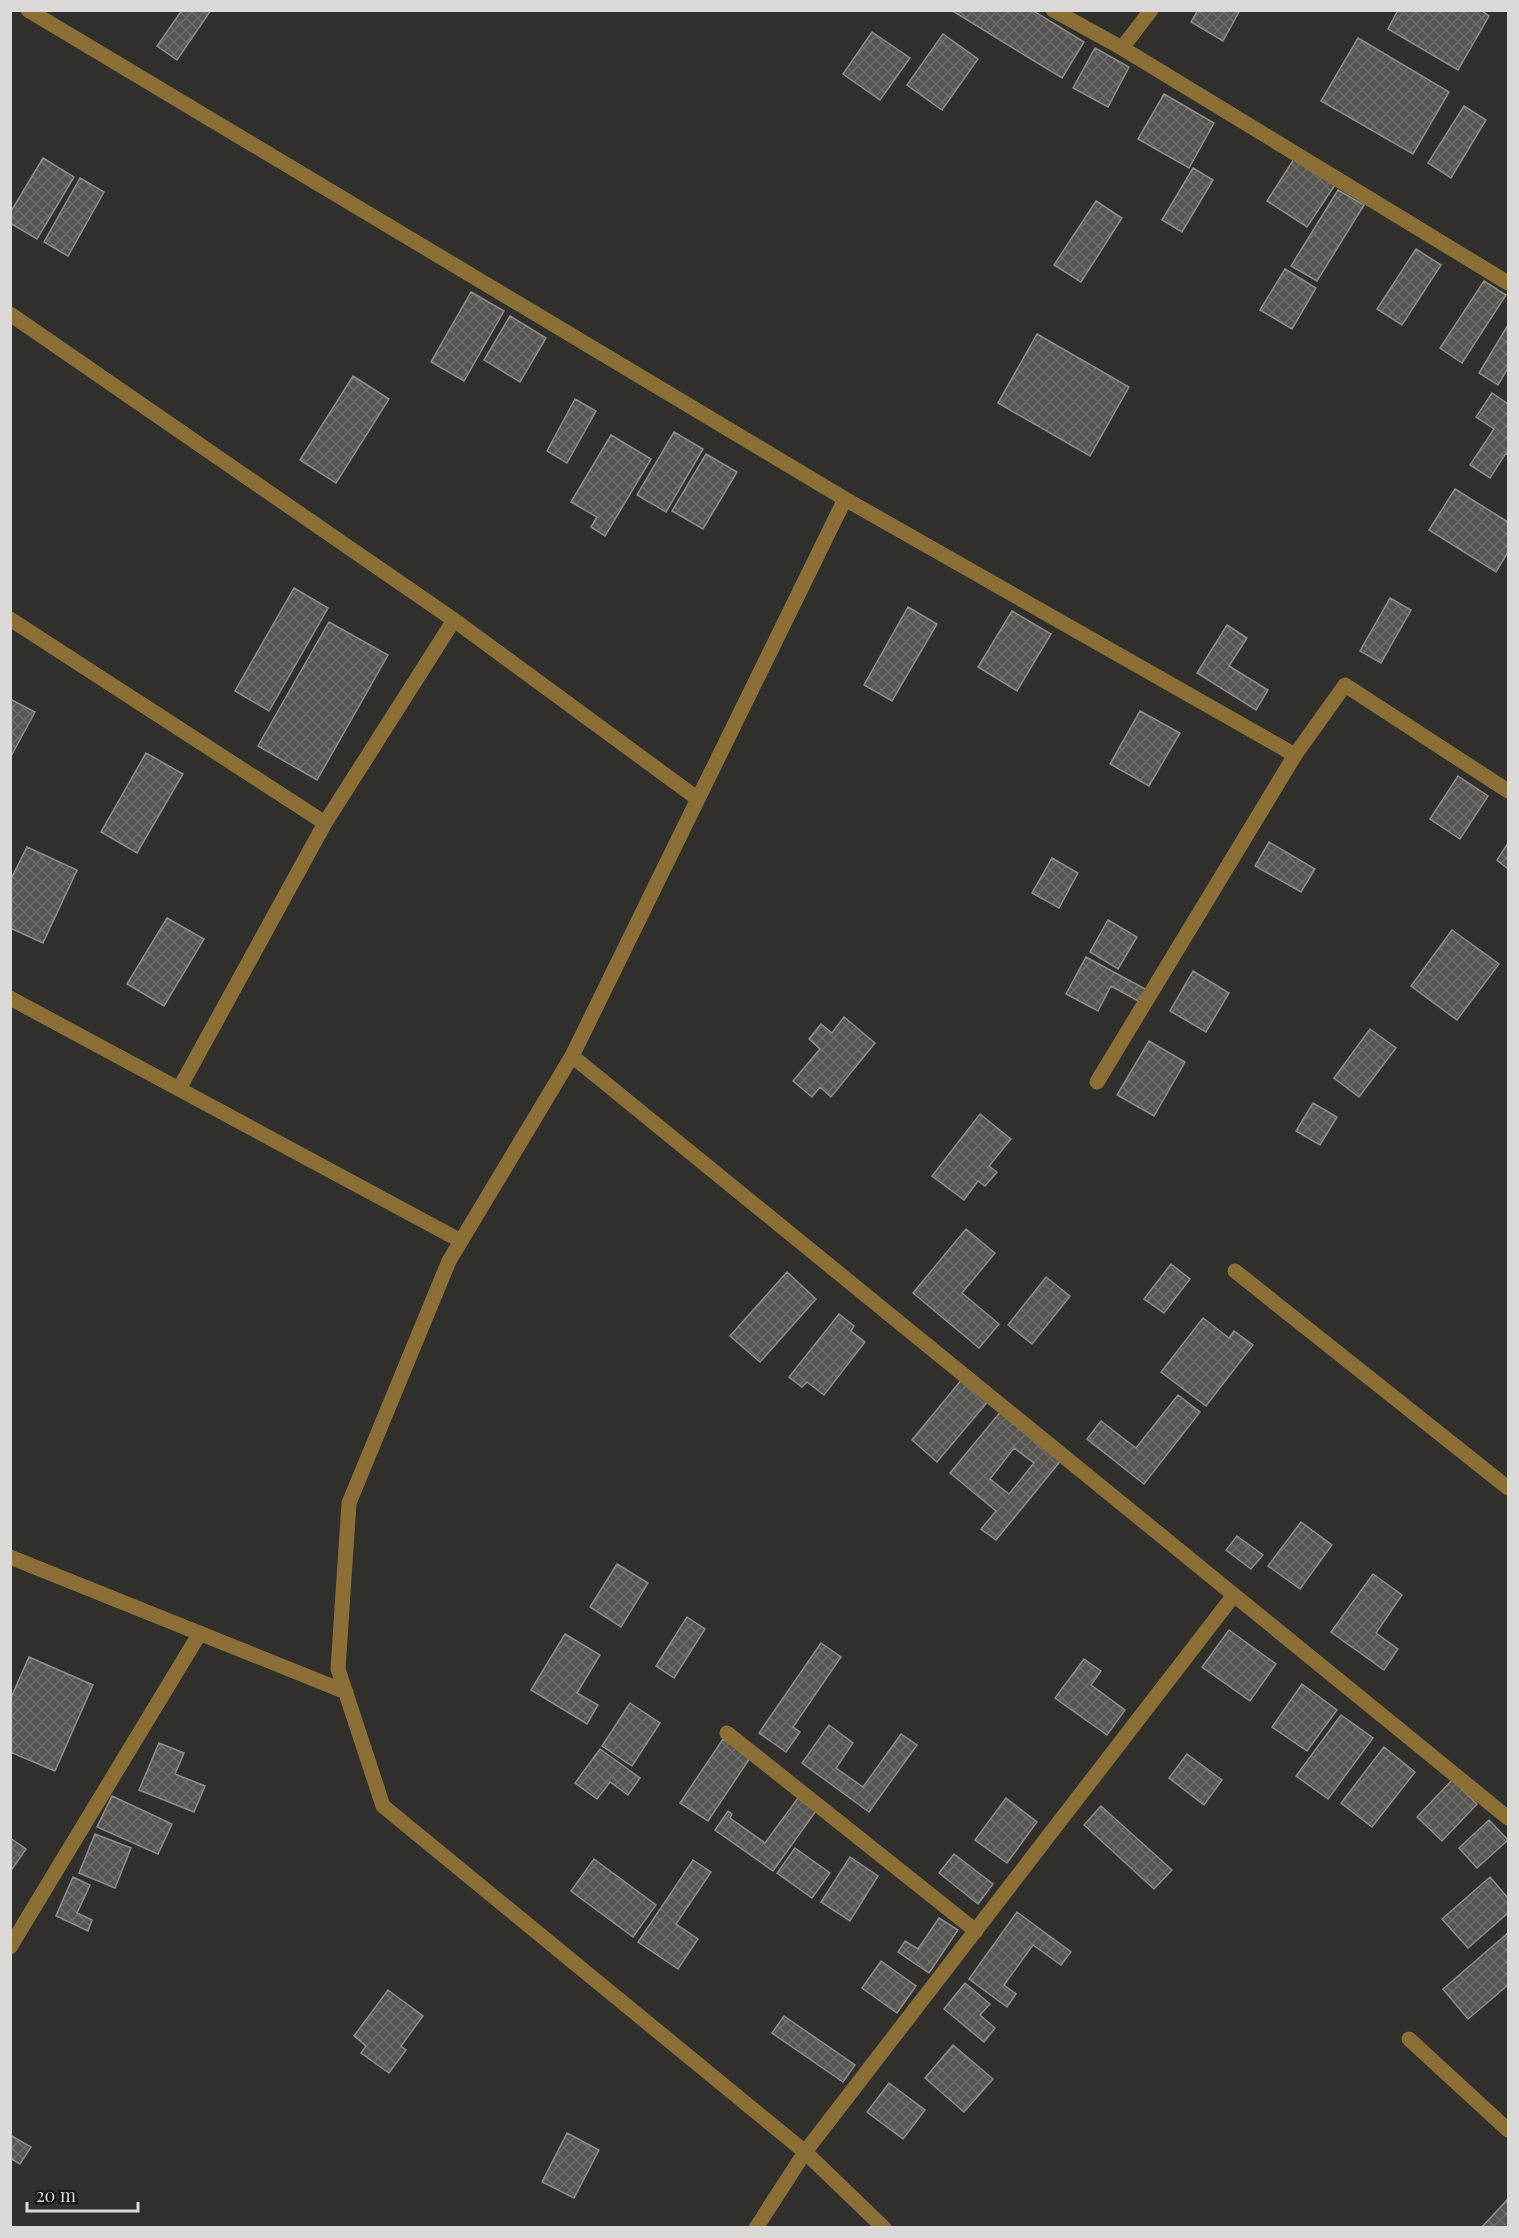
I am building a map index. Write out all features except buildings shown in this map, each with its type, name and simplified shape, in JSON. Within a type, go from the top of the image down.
[{"type":"street","points":[[28,10],[844,499],[1295,755]]},
{"type":"street","points":[[1053,10],[1122,48],[1509,283]]},
{"type":"street","points":[[1122,48],[1151,10]]},
{"type":"street","points":[[10,314],[454,620],[698,799]]},
{"type":"street","points":[[844,499],[572,1056],[449,1261],[349,1503],[338,1669],[383,1806],[805,2152],[884,2228]]},
{"type":"street","points":[[10,618],[325,824]]},
{"type":"street","points":[[180,1089],[325,824],[454,620]]},
{"type":"street","points":[[1097,1082],[1295,755],[1346,685],[1509,791]]},
{"type":"street","points":[[10,998],[461,1241]]},
{"type":"street","points":[[572,1056],[1509,1818]]},
{"type":"street","points":[[1235,1271],[1509,1488]]},
{"type":"street","points":[[10,1557],[346,1692]]},
{"type":"street","points":[[756,2228],[805,2152],[1234,1595]]},
{"type":"street","points":[[10,1947],[200,1633]]},
{"type":"street","points":[[727,1733],[976,1931]]},
{"type":"street","points":[[1409,2039],[1509,2130]]}]
